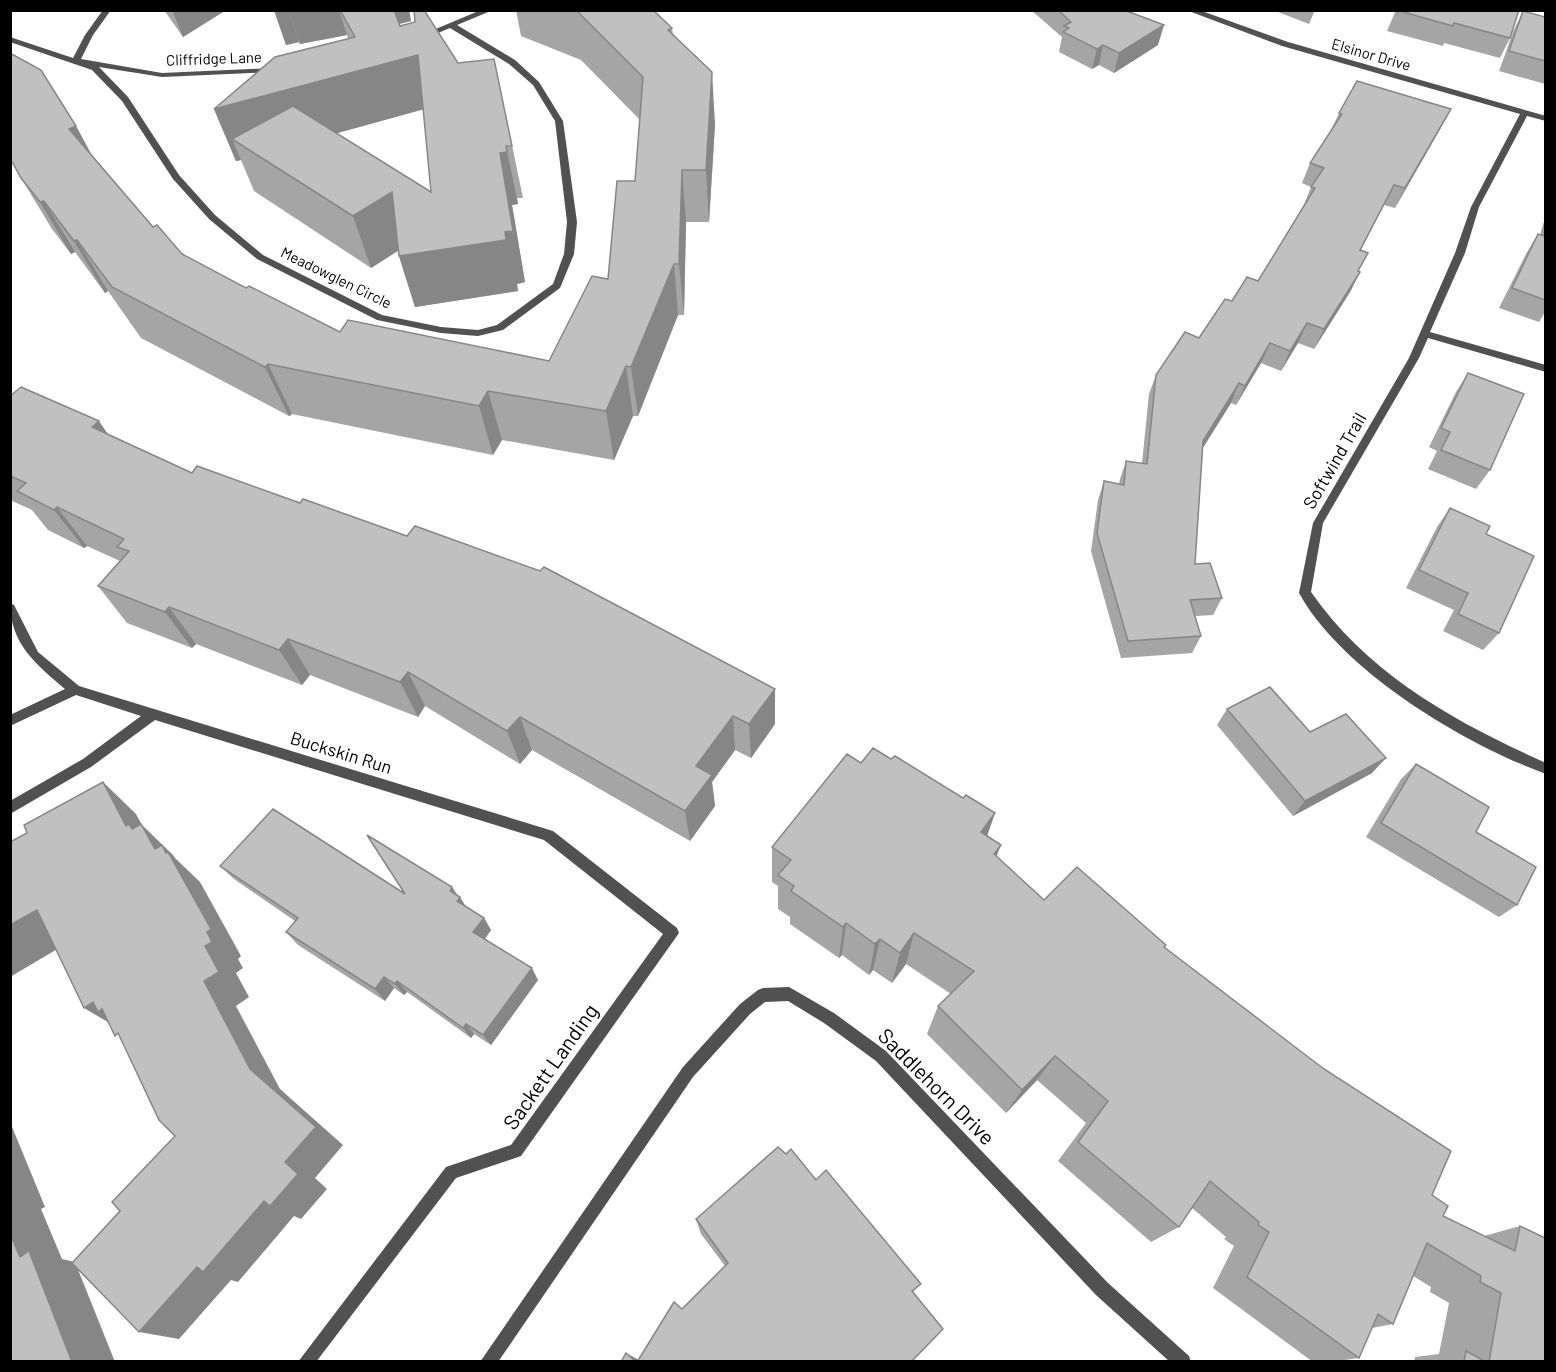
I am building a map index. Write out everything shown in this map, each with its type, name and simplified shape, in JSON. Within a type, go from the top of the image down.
[{"type":"street","points":[[76,61],[89,35],[107,10]]},
{"type":"street","points":[[410,40],[452,26],[489,10]]},
{"type":"street","name":"Elsinor Drive","points":[[1191,10],[1285,44],[1545,118]]},
{"type":"street","name":"Meadowglen Circle","points":[[10,39],[95,68],[125,99],[176,177],[212,217],[260,257],[380,318],[441,330],[478,333],[500,328],[557,286],[568,254],[572,222],[559,121],[536,84],[512,62],[452,26]]},
{"type":"street","name":"Cliffridge Lane","points":[[76,61],[162,75],[207,75],[283,69]]},
{"type":"street","name":"Softwind Trail","points":[[1525,113],[1475,207],[1460,253],[1414,358],[1318,523],[1305,593],[1319,616],[1356,655],[1406,692],[1490,745],[1545,769]]},
{"type":"street","points":[[1424,333],[1545,369]]},
{"type":"street","name":"Buckskin Run","points":[[10,608],[34,655],[75,690],[548,835],[672,933]]},
{"type":"street","points":[[10,721],[75,690]]},
{"type":"street","points":[[10,808],[87,763],[153,714]]},
{"type":"street","name":"Sackett Landing","points":[[306,1362],[451,1172],[516,1151],[672,933]]},
{"type":"street","name":"Saddlehorn Drive","points":[[488,1362],[688,1072],[745,1009],[763,995],[789,994],[829,1018],[881,1056],[1102,1289],[1183,1362]]},
{"type":"building","points":[[340,10],[394,10],[400,26],[415,22],[414,10],[424,10],[458,63],[494,59],[512,146],[506,146],[507,152],[500,153],[513,231],[505,232],[506,240],[399,256],[392,192],[353,216],[232,139],[293,106],[431,192],[418,55],[214,109],[275,57],[355,37]]},
{"type":"building","points":[[576,10],[653,10],[672,28],[668,30],[712,72],[706,170],[682,170],[679,264],[674,264],[631,367],[626,366],[606,411],[488,391],[479,406],[268,364],[265,367],[112,287],[77,240],[74,241],[44,201],[40,202],[21,178],[10,158],[10,53],[41,70],[76,126],[69,129],[153,227],[157,225],[182,254],[246,288],[249,286],[340,332],[348,320],[549,361],[592,276],[608,279],[617,181],[635,181],[643,77]]},
{"type":"building","points":[[1058,10],[1124,10],[1164,25],[1119,53],[1103,45],[1097,49],[1063,32],[1069,28],[1064,26],[1071,22]]},
{"type":"building","points":[[1396,10],[1519,10],[1510,38],[1454,23],[1453,26]]},
{"type":"building","points":[[1523,11],[1545,17],[1545,61],[1509,51]]},
{"type":"building","points":[[1357,81],[1451,109],[1405,188],[1394,185],[1360,250],[1368,253],[1358,271],[1360,272],[1324,329],[1307,323],[1290,351],[1270,343],[1245,386],[1239,383],[1203,441],[1195,564],[1210,563],[1222,598],[1190,600],[1201,636],[1128,641],[1097,533],[1104,481],[1124,485],[1126,461],[1147,464],[1156,375],[1185,332],[1199,338],[1225,299],[1232,301],[1247,277],[1258,281],[1315,188],[1311,187],[1324,168],[1310,163],[1342,114],[1339,113]]},
{"type":"building","points":[[1538,234],[1545,236],[1545,300],[1512,288]]},
{"type":"building","points":[[1468,373],[1524,394],[1490,470],[1441,450],[1450,432],[1441,428]]},
{"type":"building","points":[[21,387],[99,421],[92,427],[192,473],[197,466],[300,503],[303,499],[407,536],[415,526],[540,571],[544,567],[775,689],[749,724],[733,716],[696,766],[712,775],[685,811],[520,717],[507,731],[408,672],[400,682],[288,639],[279,650],[169,607],[165,612],[98,586],[129,551],[117,547],[124,539],[57,507],[54,510],[17,491],[26,483],[10,476],[10,396]]},
{"type":"building","points":[[1450,508],[1490,526],[1486,534],[1534,556],[1499,633],[1458,614],[1468,593],[1419,570]]},
{"type":"building","points":[[1270,687],[1310,732],[1346,714],[1386,758],[1305,801],[1227,709]]},
{"type":"building","points":[[873,748],[891,759],[895,756],[963,798],[966,795],[995,813],[981,832],[1001,845],[994,854],[1044,900],[1077,867],[1166,945],[1164,947],[1324,1069],[1451,1151],[1432,1195],[1448,1206],[1443,1216],[1515,1251],[1520,1226],[1545,1238],[1545,1362],[1489,1362],[1501,1293],[1480,1282],[1481,1276],[1427,1243],[1393,1324],[1378,1314],[1359,1358],[1247,1277],[1269,1232],[1258,1225],[1259,1222],[1210,1181],[1179,1227],[1078,1142],[1108,1101],[1055,1056],[1022,1090],[938,1006],[974,971],[914,933],[900,953],[880,939],[875,944],[846,923],[843,927],[791,891],[794,886],[778,875],[791,860],[772,847],[847,754],[861,763]]},
{"type":"building","points":[[1416,764],[1489,807],[1476,832],[1536,867],[1517,905],[1381,823]]},
{"type":"building","points":[[103,782],[126,826],[129,824],[132,829],[141,824],[155,849],[162,845],[166,853],[168,852],[211,929],[207,932],[212,942],[205,946],[219,972],[204,981],[250,1069],[316,1127],[285,1162],[298,1174],[270,1206],[264,1201],[203,1272],[197,1267],[139,1332],[72,1263],[120,1211],[112,1202],[175,1136],[159,1120],[118,1033],[115,1036],[102,1009],[98,1012],[93,1002],[84,1008],[37,910],[10,925],[10,842],[27,833],[24,825]]},
{"type":"building","points":[[273,809],[405,894],[367,835],[452,887],[450,891],[460,897],[457,901],[484,918],[473,932],[532,968],[483,1035],[466,1024],[463,1028],[397,981],[395,984],[384,977],[375,989],[286,932],[298,918],[220,866]]},
{"type":"building","points":[[778,1147],[786,1154],[791,1149],[816,1180],[826,1170],[921,1284],[912,1291],[943,1329],[911,1362],[637,1362],[674,1302],[682,1309],[728,1263],[696,1219]]},
{"type":"building","points":[[10,1234],[20,1257],[29,1251],[72,1362],[10,1362]]},
{"type":"building","points":[[1466,1351],[1486,1362],[1464,1362]]},
{"type":"building","points":[[626,1353],[636,1362],[621,1362]]}]
